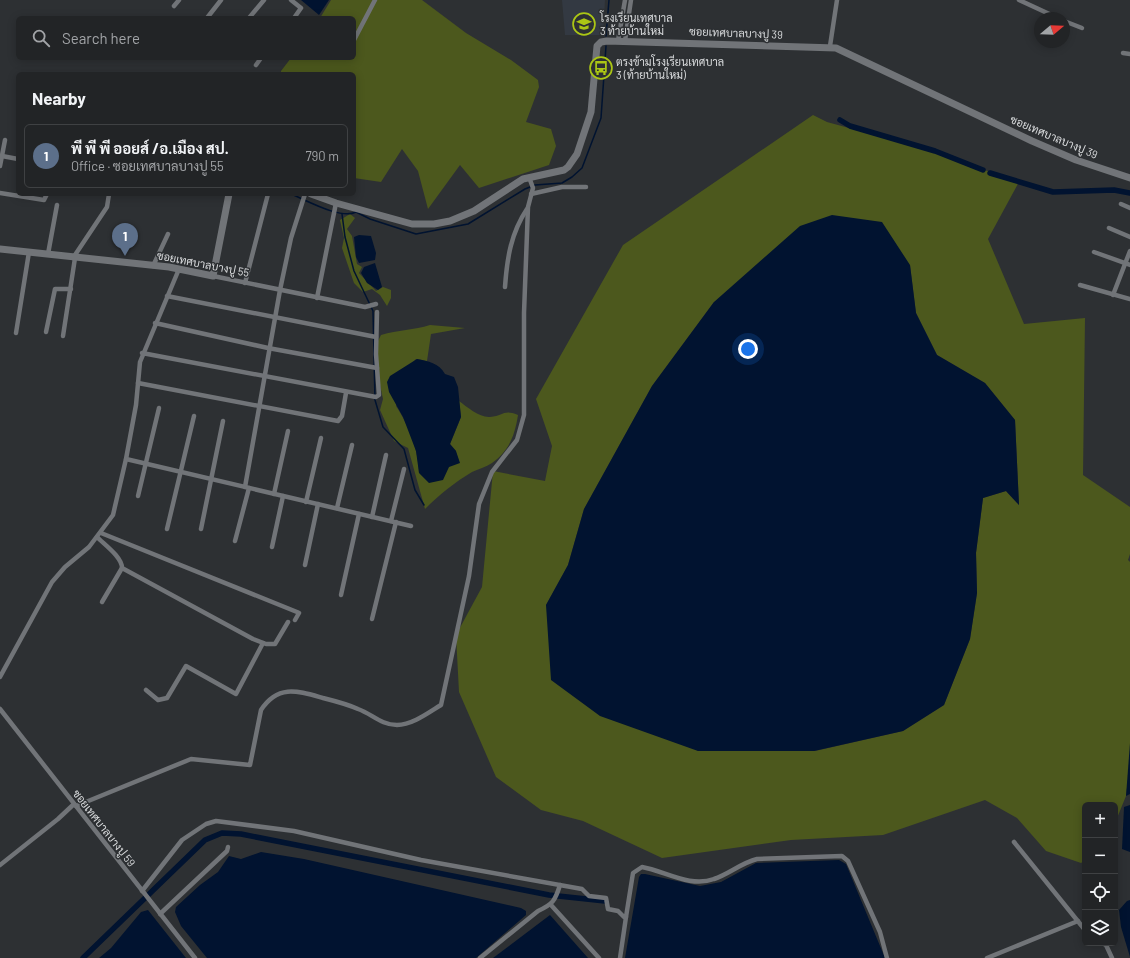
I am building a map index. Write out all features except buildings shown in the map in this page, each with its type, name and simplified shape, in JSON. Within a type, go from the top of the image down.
[{"type":"street","points":[[174,6],[178,0]]},
{"type":"street","points":[[209,16],[221,0]]},
{"type":"street","points":[[251,16],[264,0]]},
{"type":"street","points":[[291,0],[301,8],[295,16]]},
{"type":"street","points":[[356,36],[375,0]]},
{"type":"street","points":[[622,41],[625,0]]},
{"type":"street","points":[[622,41],[631,0]]},
{"type":"street","points":[[830,46],[837,0]]},
{"type":"street","points":[[1019,0],[1045,12]]},
{"type":"street","points":[[1070,23],[1082,28]]},
{"type":"street","name":"ซอยเทศบาลบางปู 39","points":[[316,196],[336,206],[412,224],[434,224],[450,221],[474,211],[515,183],[531,183],[564,170],[572,162],[580,147],[591,112],[597,46],[604,41],[830,46],[842,49],[1032,142],[1076,160],[1130,178]]},
{"type":"street","points":[[1123,53],[1130,54]]},
{"type":"street","points":[[256,65],[260,60]]},
{"type":"street","points":[[0,166],[5,140]]},
{"type":"street","points":[[2,156],[16,159]]},
{"type":"street","points":[[0,864],[75,805],[190,759],[250,765],[261,710],[269,700],[280,694],[297,691],[336,701],[358,708],[386,724],[398,725],[413,721],[441,705],[469,576],[479,504],[492,472],[514,446],[522,425],[524,409],[524,313],[528,208],[531,194],[531,183]]},
{"type":"street","points":[[531,194],[562,187],[586,187]]},
{"type":"street","points":[[0,193],[16,196]]},
{"type":"street","points":[[19,196],[44,200],[46,196]]},
{"type":"street","points":[[63,336],[71,289],[74,258],[107,207],[109,196]]},
{"type":"street","points":[[213,276],[229,196]]},
{"type":"street","points":[[245,283],[267,196]]},
{"type":"street","points":[[235,541],[247,488],[268,348],[280,290],[304,196]]},
{"type":"street","points":[[1120,204],[1130,208]]},
{"type":"street","points":[[48,254],[57,205]]},
{"type":"street","points":[[317,298],[336,206]]},
{"type":"street","points":[[505,287],[511,242],[518,223],[528,208]]},
{"type":"street","points":[[1109,228],[1130,237]]},
{"type":"street","points":[[153,266],[168,234]]},
{"type":"street","name":"ซอยเทศบาลบางปู 55","points":[[0,249],[179,269],[365,307],[372,305]]},
{"type":"street","points":[[1113,295],[1130,251]]},
{"type":"street","points":[[16,333],[29,252]]},
{"type":"street","points":[[1094,252],[1130,265]]},
{"type":"street","points":[[0,677],[57,574],[99,535],[113,516],[136,405],[139,368],[142,353],[179,269]]},
{"type":"street","points":[[1080,285],[1130,299]]},
{"type":"street","points":[[46,332],[55,289],[71,289]]},
{"type":"street","points":[[167,296],[373,337]]},
{"type":"street","points":[[142,353],[346,393],[375,397],[379,395],[375,368],[373,337],[377,312]]},
{"type":"street","points":[[155,323],[268,348],[375,368]]},
{"type":"street","points":[[138,383],[338,421],[342,416],[346,393]]},
{"type":"street","points":[[138,496],[159,408]]},
{"type":"street","points":[[167,529],[194,416]]},
{"type":"street","points":[[201,529],[223,421]]},
{"type":"street","points":[[274,494],[288,431]]},
{"type":"street","points":[[306,502],[321,438]]},
{"type":"street","points":[[337,508],[352,445]]},
{"type":"street","points":[[372,517],[386,455]]},
{"type":"street","points":[[126,459],[212,481],[337,508],[411,526]]},
{"type":"street","points":[[372,619],[404,469]]},
{"type":"street","points":[[272,547],[283,496]]},
{"type":"street","points":[[304,565],[318,504]]},
{"type":"street","points":[[341,595],[359,514]]},
{"type":"street","points":[[99,535],[117,557],[122,568],[263,643],[274,644],[288,622]]},
{"type":"street","points":[[99,535],[297,612],[299,613],[295,620]]},
{"type":"street","points":[[102,602],[122,568]]},
{"type":"street","points":[[146,690],[158,700],[167,698],[186,666],[236,694],[263,643]]},
{"type":"street","name":"ซอยเทศบาลบางปู 59","points":[[0,709],[195,958]]},
{"type":"street","points":[[144,893],[182,840],[206,824],[216,821],[294,831],[421,860],[582,889],[589,896],[606,898],[608,909],[618,912],[622,916],[626,917]]},
{"type":"street","points":[[1014,842],[1082,927]]},
{"type":"street","points":[[160,914],[227,851],[228,847]]},
{"type":"street","points":[[620,958],[633,873],[642,866],[686,880],[698,882],[716,879],[747,862],[757,859],[842,856],[848,861],[877,925],[887,958]]},
{"type":"street","points":[[480,958],[538,911],[551,905],[560,885]]},
{"type":"street","points":[[551,905],[599,958]]},
{"type":"street","points":[[987,958],[1078,922]]},
{"type":"street","points":[[1106,946],[1112,958]]},
{"type":"shaded area","name":"โรงเรียนเทศบาล 3 ท้ายบ้านใหม่","points":[[562,0],[605,0],[603,35],[565,35]]},
{"type":"green space","points":[[331,0],[422,0],[466,33],[511,60],[538,80],[539,87],[526,122],[551,129],[556,146],[549,165],[479,188],[460,165],[428,209],[418,171],[402,149],[381,182],[356,178],[356,72],[281,72],[289,60],[356,60],[356,16],[321,16]]},
{"type":"green space","points":[[813,115],[827,122],[922,148],[1019,182],[988,239],[1024,324],[1085,318],[1083,475],[1130,507],[1130,554],[1128,560],[1130,562],[1130,765],[1126,796],[1118,816],[1118,802],[1082,802],[1082,862],[1046,851],[1017,818],[985,800],[883,835],[791,840],[662,858],[583,821],[541,810],[496,777],[459,692],[456,635],[482,587],[493,471],[545,481],[552,446],[536,399],[623,245]],"holes":[[[910,265],[916,313],[937,355],[985,383],[1015,420],[1019,505],[1006,491],[983,498],[976,553],[977,593],[970,639],[944,705],[903,731],[815,751],[698,751],[546,605],[568,565],[584,509],[652,386],[714,302]]]},
{"type":"green space","points":[[350,214],[355,218],[347,229],[352,236],[357,264],[362,267],[359,273],[376,291],[383,287],[391,290],[391,298],[387,306],[380,295],[372,289],[363,292],[354,283],[342,248],[344,238],[340,220]]},
{"type":"green space","points":[[430,325],[465,328],[431,334],[427,361],[416,359],[412,363],[396,406],[405,421],[412,438],[419,465],[419,473],[449,467],[456,451],[450,444],[461,417],[459,401],[474,412],[486,417],[506,413],[518,415],[513,436],[503,453],[490,464],[459,480],[425,509],[408,448],[394,441],[380,410],[383,399],[377,371],[376,345],[381,335]]},
{"type":"water","points":[[301,0],[329,0],[319,15]]},
{"type":"water","points":[[832,215],[882,222],[910,265],[916,313],[937,355],[985,383],[1015,420],[1019,505],[1006,491],[983,498],[976,553],[977,593],[970,639],[944,705],[903,731],[814,751],[698,751],[600,716],[551,680],[546,605],[568,565],[584,509],[652,386],[714,302],[800,226]]},
{"type":"water","points":[[359,235],[371,236],[376,253],[375,260],[359,263],[356,257],[354,237]]},
{"type":"water","points":[[375,263],[382,287],[378,290],[367,283],[361,273],[364,267]]},
{"type":"water","points":[[417,359],[433,363],[440,367],[445,374],[454,377],[458,387],[461,417],[450,444],[456,451],[460,463],[449,467],[443,480],[429,483],[419,473],[416,451],[403,417],[389,392],[387,382],[390,376]]},
{"type":"water","points":[[1130,743],[1130,794],[1126,796]]},
{"type":"water","points":[[1130,805],[1130,852],[1122,849],[1124,807]]},
{"type":"water","points":[[261,852],[304,859],[521,908],[526,911],[526,915],[476,958],[207,958],[181,926],[175,912],[176,907],[200,885],[218,872],[229,856],[241,859]]},
{"type":"water","points":[[839,860],[846,864],[885,958],[625,958],[639,877],[641,874],[700,886],[721,882],[756,863]]},
{"type":"water","points":[[1130,900],[1130,957],[1121,927],[1119,910],[1127,901]]},
{"type":"water","points":[[148,910],[186,958],[99,958],[111,948],[141,912]]},
{"type":"water","points":[[550,915],[588,958],[493,958]]},
{"type":"waterway","points":[[606,36],[609,0]]},
{"type":"waterway","points":[[296,196],[333,211],[350,214],[356,212],[370,219],[416,234],[468,224],[525,189],[535,185],[562,183],[582,168],[601,118],[606,46]]},
{"type":"waterway","points":[[840,120],[850,126],[935,151],[983,170]]},
{"type":"waterway","points":[[990,173],[1053,192],[1114,190],[1130,193]]},
{"type":"waterway","points":[[342,214],[345,237],[354,271],[373,311],[375,400],[383,427],[404,449],[415,490],[424,505]]},
{"type":"waterway","points":[[83,958],[205,840],[222,833],[241,834],[549,895],[605,901]]},
{"type":"place","name":"โรงเรียนเทศบาล 3 ท้ายบ้านใหม่","points":[[584,24]]},
{"type":"place","name":"ตรงข้ามโรงเรียนเทศบาล 3 (ท้ายบ้านใหม่)","points":[[601,68]]},
{"type":"place","name":"พี พี พี ออยส์ /อ.เมือง สป.","points":[[125,256]]}]
